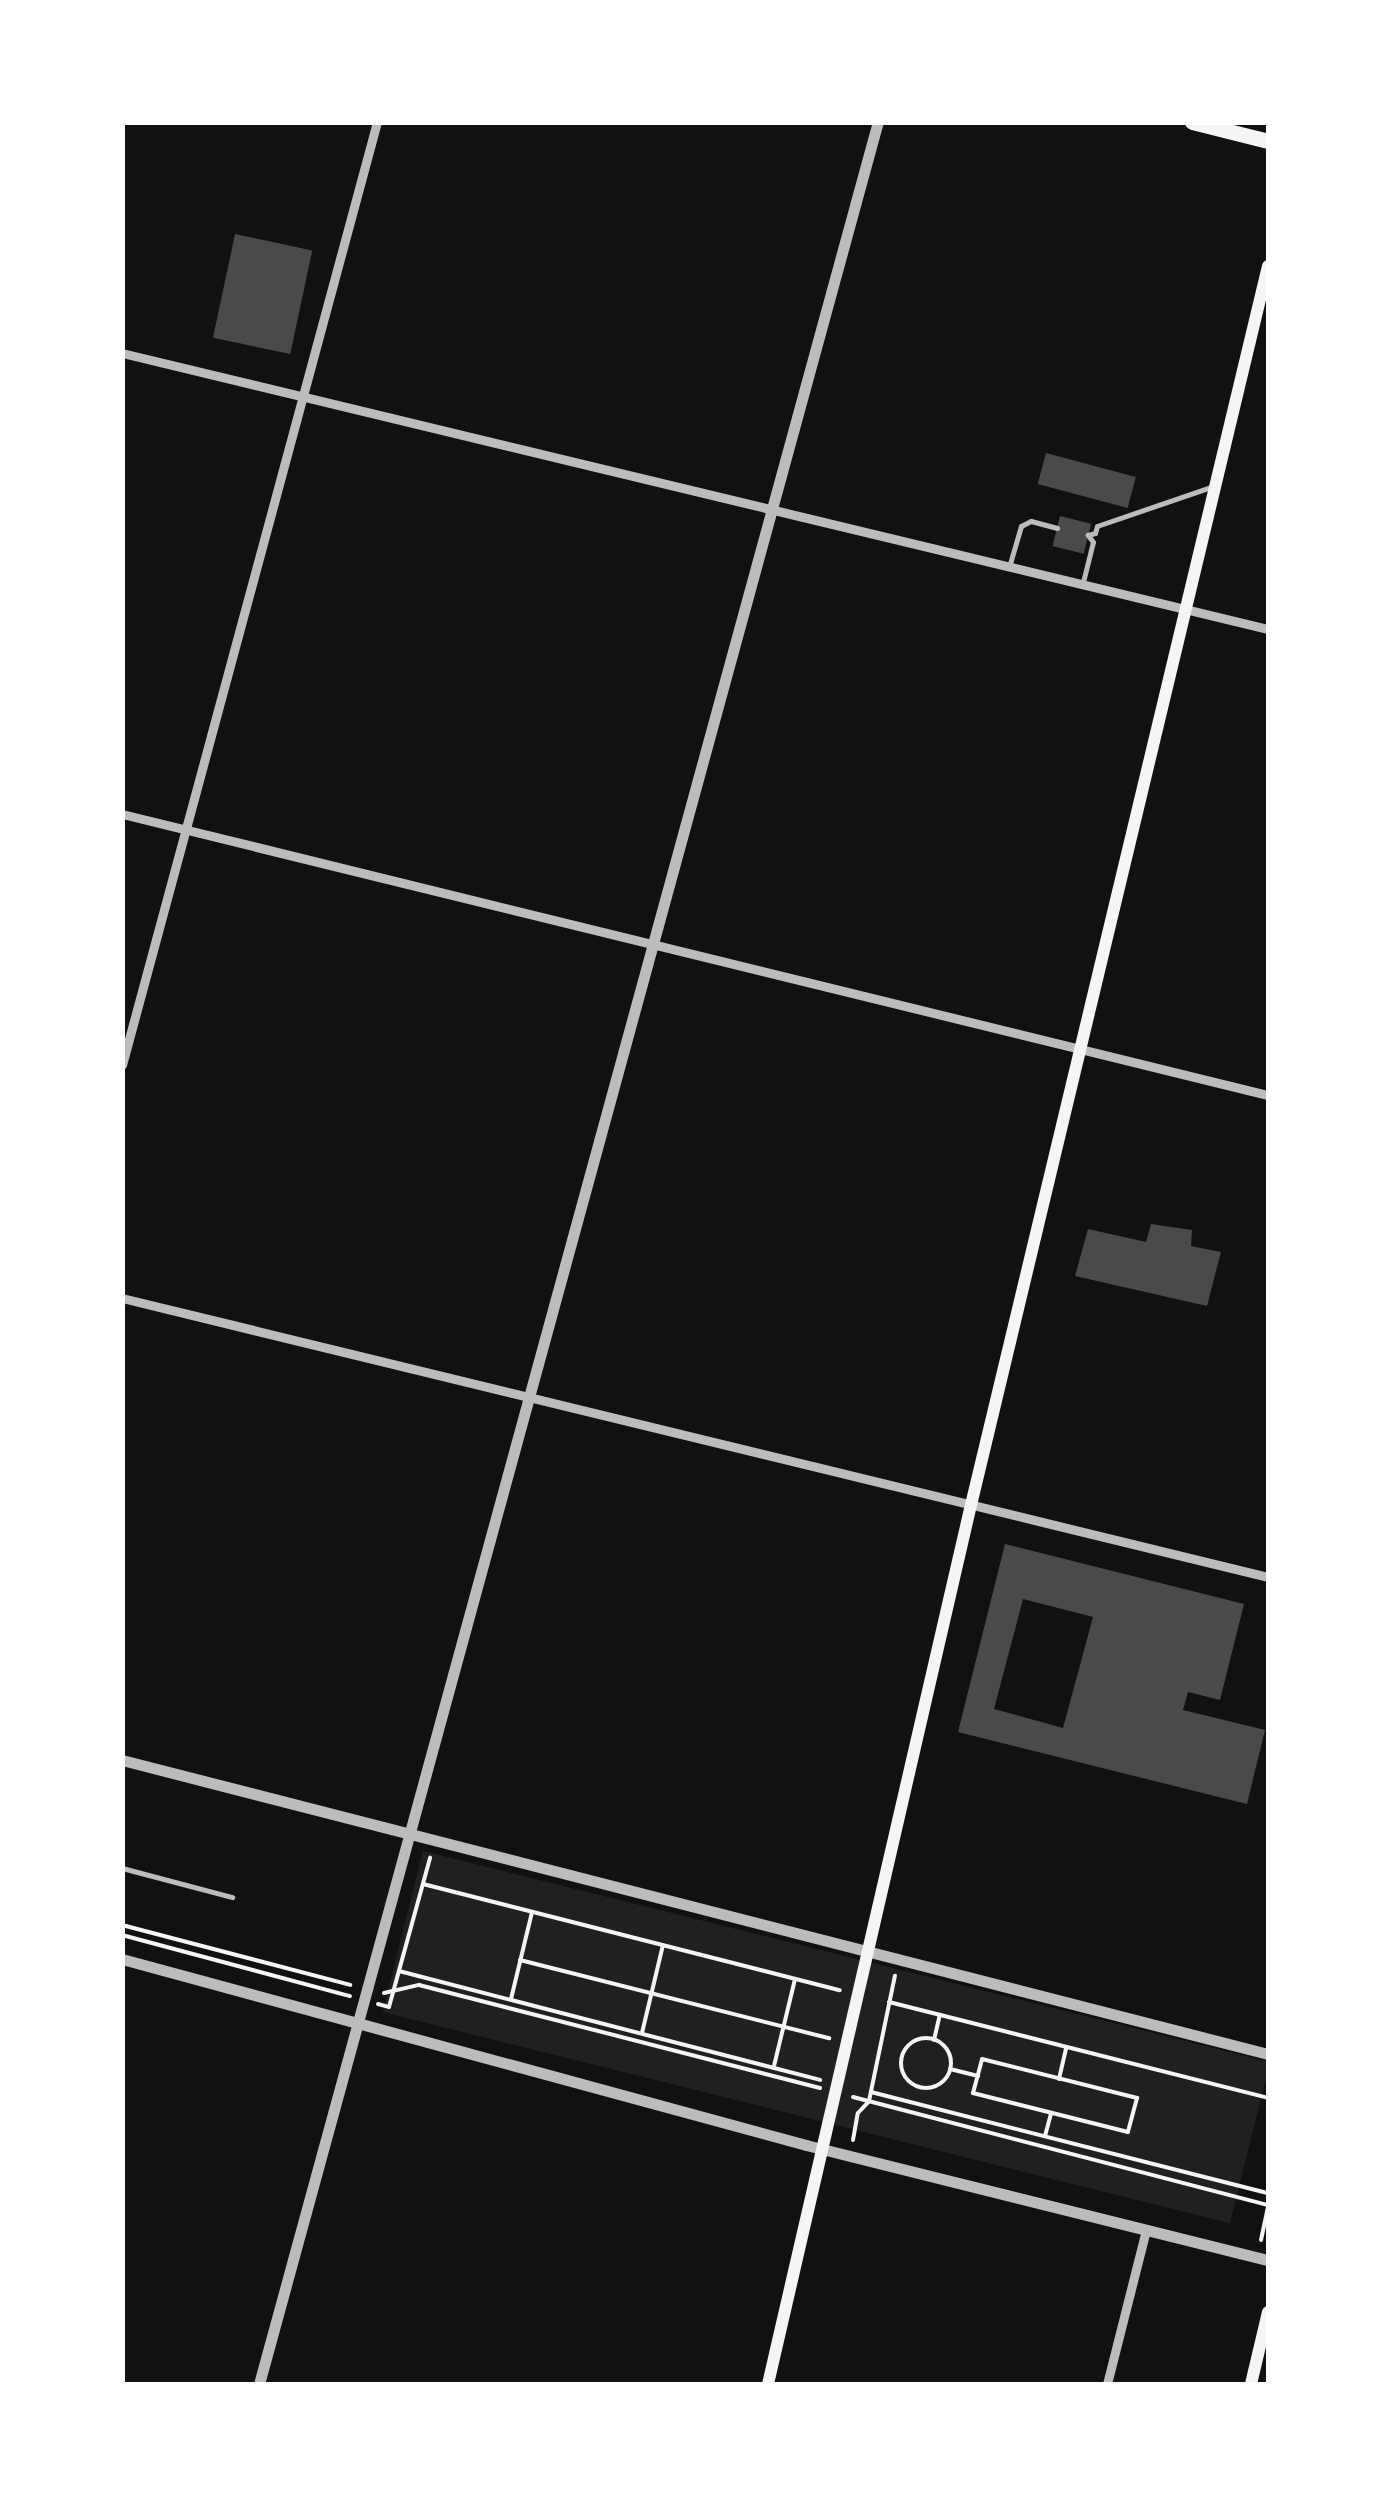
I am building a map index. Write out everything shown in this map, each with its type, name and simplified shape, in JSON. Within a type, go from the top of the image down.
[{"type":"main road","points":[[1192,122],[1268,141]]},
{"type":"main road","points":[[768,2384],[826,2150],[970,1506],[1084,1050],[1268,266]]},
{"type":"main road","points":[[1252,2384],[1268,2312]]},
{"type":"street","points":[[122,1065],[189,830],[377,122]]},
{"type":"street","points":[[259,2384],[878,122]]},
{"type":"street","points":[[122,353],[1268,629]]},
{"type":"street","points":[[122,814],[1268,1095]]},
{"type":"street","points":[[122,1298],[1268,1578]]},
{"type":"street","points":[[122,1760],[436,1837],[1268,2054]]},
{"type":"street","points":[[122,1959],[826,2150],[1263,2259]]},
{"type":"street","points":[[1108,2384],[1146,2230]]},
{"type":"lane","points":[[1082,586],[1093,542],[1088,535],[1096,533],[1097,526],[1214,486]]},
{"type":"lane","points":[[1010,568],[1020,526],[1031,522],[1057,528]]},
{"type":"lane","points":[[122,1868],[232,1896]]},
{"type":"path","points":[[122,1925],[366,1995],[389,2007],[436,1837]]},
{"type":"path","points":[[423,1884],[840,1990]]},
{"type":"path","points":[[510,2000],[532,1912]]},
{"type":"path","points":[[122,1935],[366,1995],[419,1985],[1268,2205],[1263,2259]]},
{"type":"path","points":[[641,2034],[663,1945]]},
{"type":"path","points":[[849,2156],[858,2113],[869,2101],[898,1957]]},
{"type":"path","points":[[520,1960],[829,2038]]},
{"type":"path","points":[[399,1971],[820,2080]]},
{"type":"path","points":[[774,2068],[795,1978]]},
{"type":"path","points":[[890,2002],[1268,2098]]},
{"type":"path","points":[[934,2040],[940,2015]]},
{"type":"path","points":[[918,2040],[934,2040],[947,2050],[950,2069],[936,2086],[920,2087],[906,2079],[902,2056],[918,2040]]},
{"type":"path","points":[[1059,2079],[1066,2047]]},
{"type":"path","points":[[982,2060],[1137,2098],[1128,2132],[973,2093],[978,2076],[982,2060]]},
{"type":"path","points":[[950,2069],[978,2076]]},
{"type":"path","points":[[916,2103],[920,2087]]},
{"type":"path","points":[[871,2092],[1268,2193]]},
{"type":"path","points":[[1046,2136],[1051,2113]]},
{"type":"shaded area","points":[[423,1851],[1268,2062],[1230,2223],[383,2012]]},
{"type":"building","points":[[235,234],[312,250],[290,354],[213,338]]},
{"type":"building","points":[[1046,453],[1136,477],[1128,508],[1038,484]]},
{"type":"building","points":[[1060,516],[1091,524],[1084,554],[1053,546]]},
{"type":"building","points":[[1151,1224],[1192,1230],[1191,1246],[1221,1252],[1207,1306],[1075,1276],[1088,1229],[1146,1242]]},
{"type":"building","points":[[1005,1544],[1244,1604],[1220,1700],[1188,1692],[1183,1710],[1265,1730],[1247,1804],[958,1732]],"holes":[[[1023,1599],[1093,1617],[1063,1728],[994,1709]]]}]
